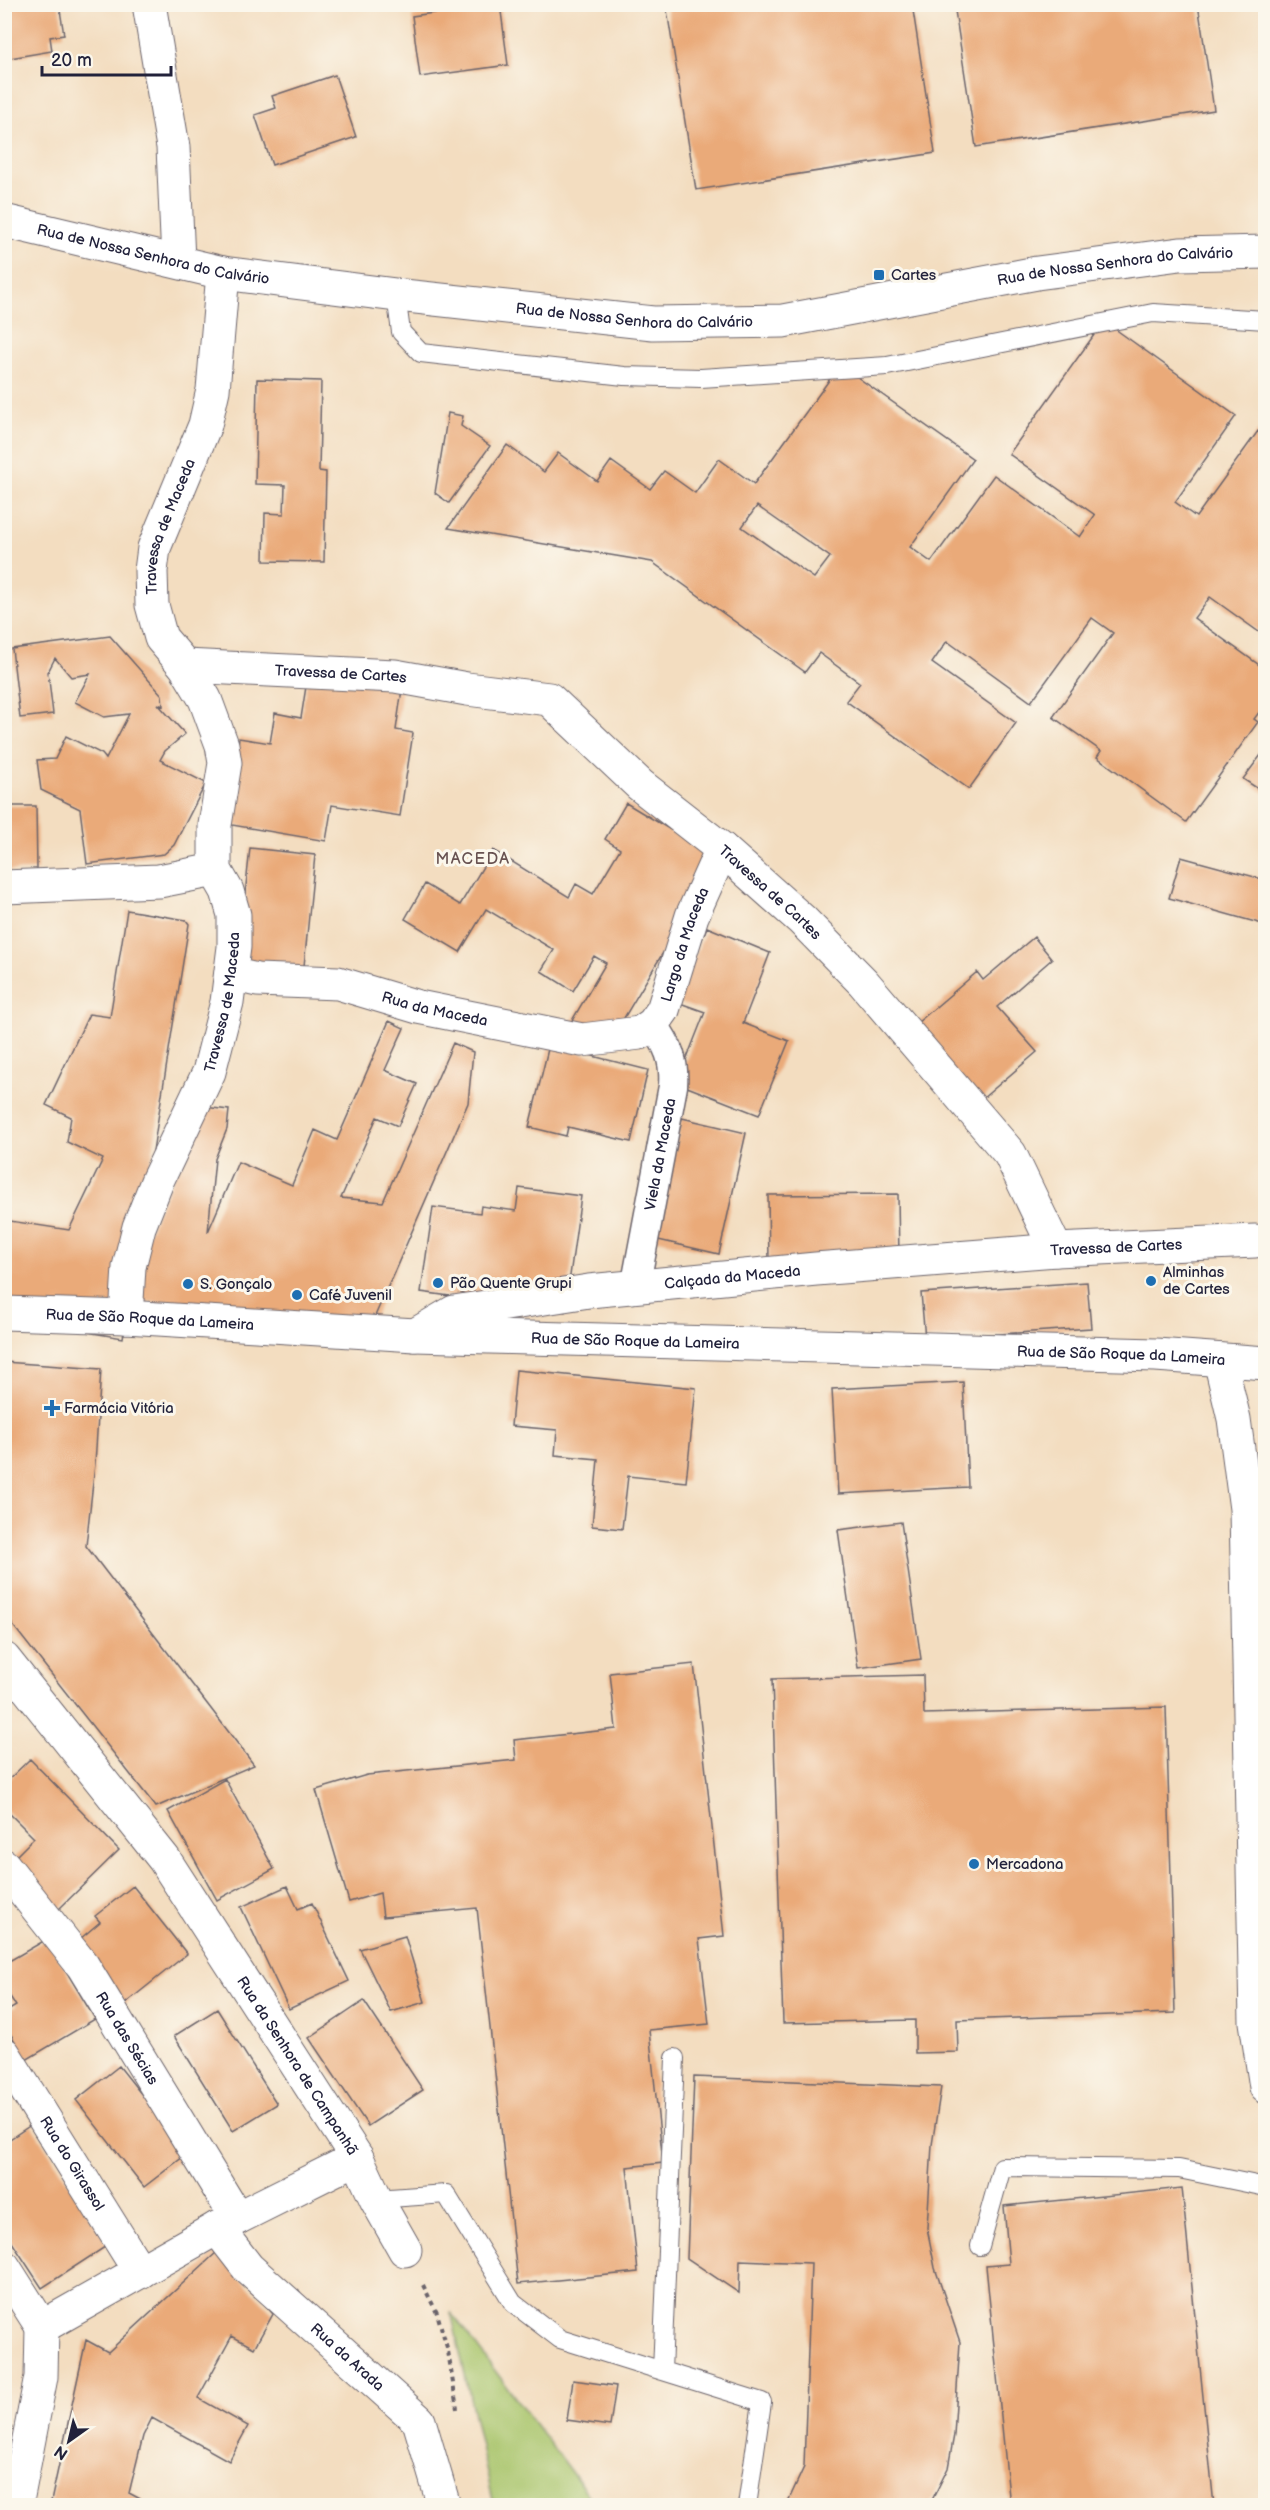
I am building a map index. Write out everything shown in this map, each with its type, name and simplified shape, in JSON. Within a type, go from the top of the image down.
[{"type":"street","points":[[148,4],[173,147],[178,261]]},
{"type":"street","name":"Rua de Nossa Senhora do Calvário","points":[[4,221],[223,273],[396,295],[653,323],[783,321],[1036,273],[1180,254],[1266,252]]},
{"type":"street","name":"Travessa de Maceda","points":[[126,1317],[129,1267],[139,1227],[158,1179],[209,1072],[227,1002],[231,974],[234,915],[227,891],[215,870],[215,825],[225,763],[222,745],[209,708],[185,666],[161,638],[152,605],[151,571],[154,548],[205,425],[213,390],[223,273]]},
{"type":"street","name":"Travessa de Cartes","points":[[185,666],[395,676],[549,699],[640,784],[722,849],[802,920],[863,982],[1010,1154],[1056,1250],[1255,1241]]},
{"type":"street","name":"Largo da Maceda","points":[[647,1028],[663,1010],[692,916],[722,849]]},
{"type":"street","points":[[4,887],[159,881],[215,870]]},
{"type":"street","name":"Rua da Maceda","points":[[231,974],[257,980],[338,983],[418,1007],[582,1040],[647,1028]]},
{"type":"street","name":"Viela da Maceda","points":[[635,1288],[673,1086],[674,1070],[671,1052],[647,1028]]},
{"type":"street","name":"Calçada da Maceda","points":[[415,1335],[454,1312],[589,1291],[816,1269],[1056,1250]]},
{"type":"street","name":"Rua de São Roque da Lameira","points":[[4,1313],[126,1317],[415,1335],[1144,1355],[1243,1362]]},
{"type":"street","points":[[1243,1362],[1234,1419],[1256,1502],[1256,2022],[1266,2087]]},
{"type":"street","name":"Rua da Senhora de Campanhã","points":[[4,1659],[164,1859],[357,2158],[227,2223],[42,2327]]},
{"type":"street","name":"Rua das Sécias","points":[[4,1866],[83,1966],[227,2223]]},
{"type":"street","name":"Rua do Girassol","points":[[4,2054],[140,2272]]},
{"type":"street","points":[[357,2158],[376,2199],[405,2250]]},
{"type":"street","name":"Rua da Arada","points":[[227,2223],[248,2268],[419,2421],[444,2505]]},
{"type":"street","points":[[4,2267],[42,2327],[40,2377],[16,2505]]},
{"type":"lane","points":[[396,295],[401,332],[421,353],[624,376],[701,378],[887,366],[1153,313],[1266,320]]},
{"type":"lane","points":[[662,2371],[675,2058]]},
{"type":"lane","points":[[980,2246],[1002,2167],[1179,2169],[1266,2187]]},
{"type":"lane","points":[[376,2199],[446,2194],[513,2303],[560,2339],[762,2402],[747,2505]]},
{"type":"path","points":[[405,2250],[438,2313],[458,2403],[457,2413]]},
{"type":"green space","points":[[451,2312],[596,2505],[494,2505]]},
{"type":"building","points":[[4,4],[59,4],[64,35],[50,37],[52,51],[4,59]]},
{"type":"building","points":[[500,4],[508,65],[420,77],[412,16]]},
{"type":"building","points":[[666,4],[912,4],[935,153],[696,190]]},
{"type":"building","points":[[954,4],[1198,4],[1214,110],[976,147]]},
{"type":"building","points":[[335,75],[356,137],[272,165],[255,115],[276,108],[272,96]]},
{"type":"building","points":[[1104,321],[1236,416],[1175,502],[1196,517],[1258,431],[1266,436],[1266,637],[1210,597],[1194,618],[1266,670],[1266,703],[1254,719],[1258,722],[1186,822],[1097,757],[1101,751],[1053,717],[1113,633],[1092,618],[1031,702],[947,641],[932,663],[1016,723],[969,789],[846,701],[860,683],[819,653],[805,672],[652,562],[448,528],[507,445],[544,472],[558,453],[597,481],[611,461],[650,489],[664,471],[695,493],[719,459],[754,484],[840,365],[973,459],[910,547],[931,562],[994,475],[1080,537],[1095,515],[1009,454]],"holes":[[[757,506],[830,557],[814,578],[742,527]]]},
{"type":"building","points":[[257,379],[321,381],[319,471],[326,472],[324,562],[264,561],[265,513],[284,514],[285,485],[255,484]]},
{"type":"building","points":[[448,413],[463,416],[461,426],[490,446],[449,503],[435,493]]},
{"type":"building","points":[[110,636],[162,695],[163,706],[158,704],[185,734],[165,751],[160,760],[206,783],[174,845],[164,854],[87,864],[80,809],[41,790],[37,760],[55,759],[66,736],[102,754],[106,759],[129,714],[104,717],[75,702],[90,674],[71,677],[55,658],[48,672],[53,714],[20,718],[12,649]]},
{"type":"building","points":[[308,674],[402,689],[396,730],[413,733],[400,816],[332,805],[326,841],[226,824],[239,738],[270,743],[275,713],[301,718]]},
{"type":"building","points":[[1261,755],[1266,759],[1266,794],[1243,779]]},
{"type":"building","points":[[626,803],[719,859],[612,1038],[567,1029],[606,963],[594,956],[573,991],[541,971],[554,950],[486,909],[460,952],[405,919],[425,884],[460,905],[493,850],[569,897],[576,884],[593,894],[620,849],[605,839]]},
{"type":"building","points":[[4,806],[36,806],[37,870],[4,871]]},
{"type":"building","points":[[250,848],[315,855],[302,986],[236,979]]},
{"type":"building","points":[[1181,857],[1266,880],[1266,925],[1169,898]]},
{"type":"building","points":[[127,910],[186,920],[189,924],[135,1264],[204,1107],[229,1110],[227,1129],[215,1159],[208,1232],[238,1162],[292,1185],[315,1130],[337,1140],[389,1021],[404,1028],[385,1070],[417,1084],[398,1126],[377,1117],[341,1198],[383,1202],[453,1043],[473,1052],[468,1103],[372,1323],[129,1300],[123,1338],[4,1319],[4,1220],[69,1230],[103,1159],[67,1142],[71,1117],[46,1105],[89,1014],[110,1017]]},
{"type":"building","points":[[707,927],[770,953],[743,1023],[789,1041],[759,1115],[677,1083],[705,1012],[677,1002]]},
{"type":"building","points":[[1034,937],[1052,959],[997,1007],[1037,1052],[975,1105],[910,1029],[977,972],[983,980]]},
{"type":"building","points":[[549,1045],[648,1070],[631,1142],[568,1127],[566,1136],[529,1127]]},
{"type":"building","points":[[682,1118],[746,1133],[719,1254],[654,1239]]},
{"type":"building","points":[[519,1188],[581,1196],[565,1312],[421,1292],[433,1207],[480,1213],[481,1206],[516,1211]]},
{"type":"building","points":[[898,1194],[899,1260],[769,1262],[768,1195]]},
{"type":"building","points":[[1087,1282],[1091,1328],[925,1339],[921,1293]]},
{"type":"building","points":[[4,1362],[101,1369],[95,1464],[86,1546],[254,1765],[156,1807],[4,1614]]},
{"type":"building","points":[[516,1370],[696,1388],[686,1482],[628,1476],[622,1529],[592,1526],[598,1459],[555,1455],[557,1430],[511,1426]]},
{"type":"building","points":[[963,1382],[968,1487],[838,1494],[832,1389]]},
{"type":"building","points":[[901,1522],[921,1659],[858,1668],[838,1530]]},
{"type":"building","points":[[694,1664],[724,1936],[699,1939],[709,2024],[649,2030],[663,2163],[627,2167],[638,2272],[518,2284],[477,1908],[383,1917],[380,1893],[349,1902],[316,1790],[367,1775],[516,1760],[514,1740],[616,1729],[610,1673]]},
{"type":"building","name":"Mercadona","points":[[923,1675],[924,1714],[1166,1707],[1175,2013],[957,2020],[958,2052],[915,2053],[915,2020],[783,2023],[772,1679]]},
{"type":"building","points":[[30,1759],[119,1850],[57,1911],[9,1863],[34,1838],[4,1808],[4,1784]]},
{"type":"building","points":[[225,1779],[274,1869],[217,1900],[168,1811]]},
{"type":"building","points":[[133,1886],[187,1954],[122,2006],[73,1945],[100,1922],[95,1916]]},
{"type":"building","points":[[287,1886],[298,1909],[312,1903],[349,1981],[289,2009],[241,1907]]},
{"type":"building","points":[[405,1936],[425,2002],[391,2012],[360,1949]]},
{"type":"building","points":[[47,1939],[95,2019],[26,2060],[4,2023],[4,2013],[16,2006],[4,1987],[4,1964]]},
{"type":"building","points":[[364,2001],[423,2090],[368,2126],[309,2038]]},
{"type":"building","points":[[217,2009],[277,2104],[233,2131],[174,2036]]},
{"type":"building","points":[[119,2066],[188,2153],[144,2187],[76,2100]]},
{"type":"building","points":[[694,2077],[941,2087],[932,2145],[927,2228],[935,2268],[960,2342],[954,2435],[948,2468],[929,2506],[786,2506],[804,2467],[811,2263],[740,2260],[739,2293],[687,2258]]},
{"type":"building","points":[[31,2125],[108,2245],[42,2288],[4,2230],[4,2143]]},
{"type":"building","points":[[1182,2188],[1214,2506],[1010,2506],[986,2266],[1009,2264],[1004,2206]]},
{"type":"building","points":[[217,2252],[273,2314],[254,2348],[232,2336],[198,2398],[248,2426],[229,2461],[152,2418],[143,2436],[129,2493],[144,2501],[143,2506],[50,2506],[86,2340],[108,2352]]},
{"type":"building","points":[[573,2380],[616,2386],[610,2426],[567,2420]]},
{"type":"place","name":"Cartes","points":[[879,275]]},
{"type":"place","name":"Alminhas de Cartes","points":[[1151,1281]]},
{"type":"place","name":"Pão Quente Grupi","points":[[438,1283]]},
{"type":"place","name":"S. Gonçalo","points":[[188,1284]]},
{"type":"place","name":"Café Juvenil","points":[[297,1295]]},
{"type":"place","name":"Farmácia Vitória","points":[[52,1408]]},
{"type":"place","name":"Mercadona","points":[[974,1864]]},
{"type":"district","name":"MACEDA","points":[[473,859]]}]
